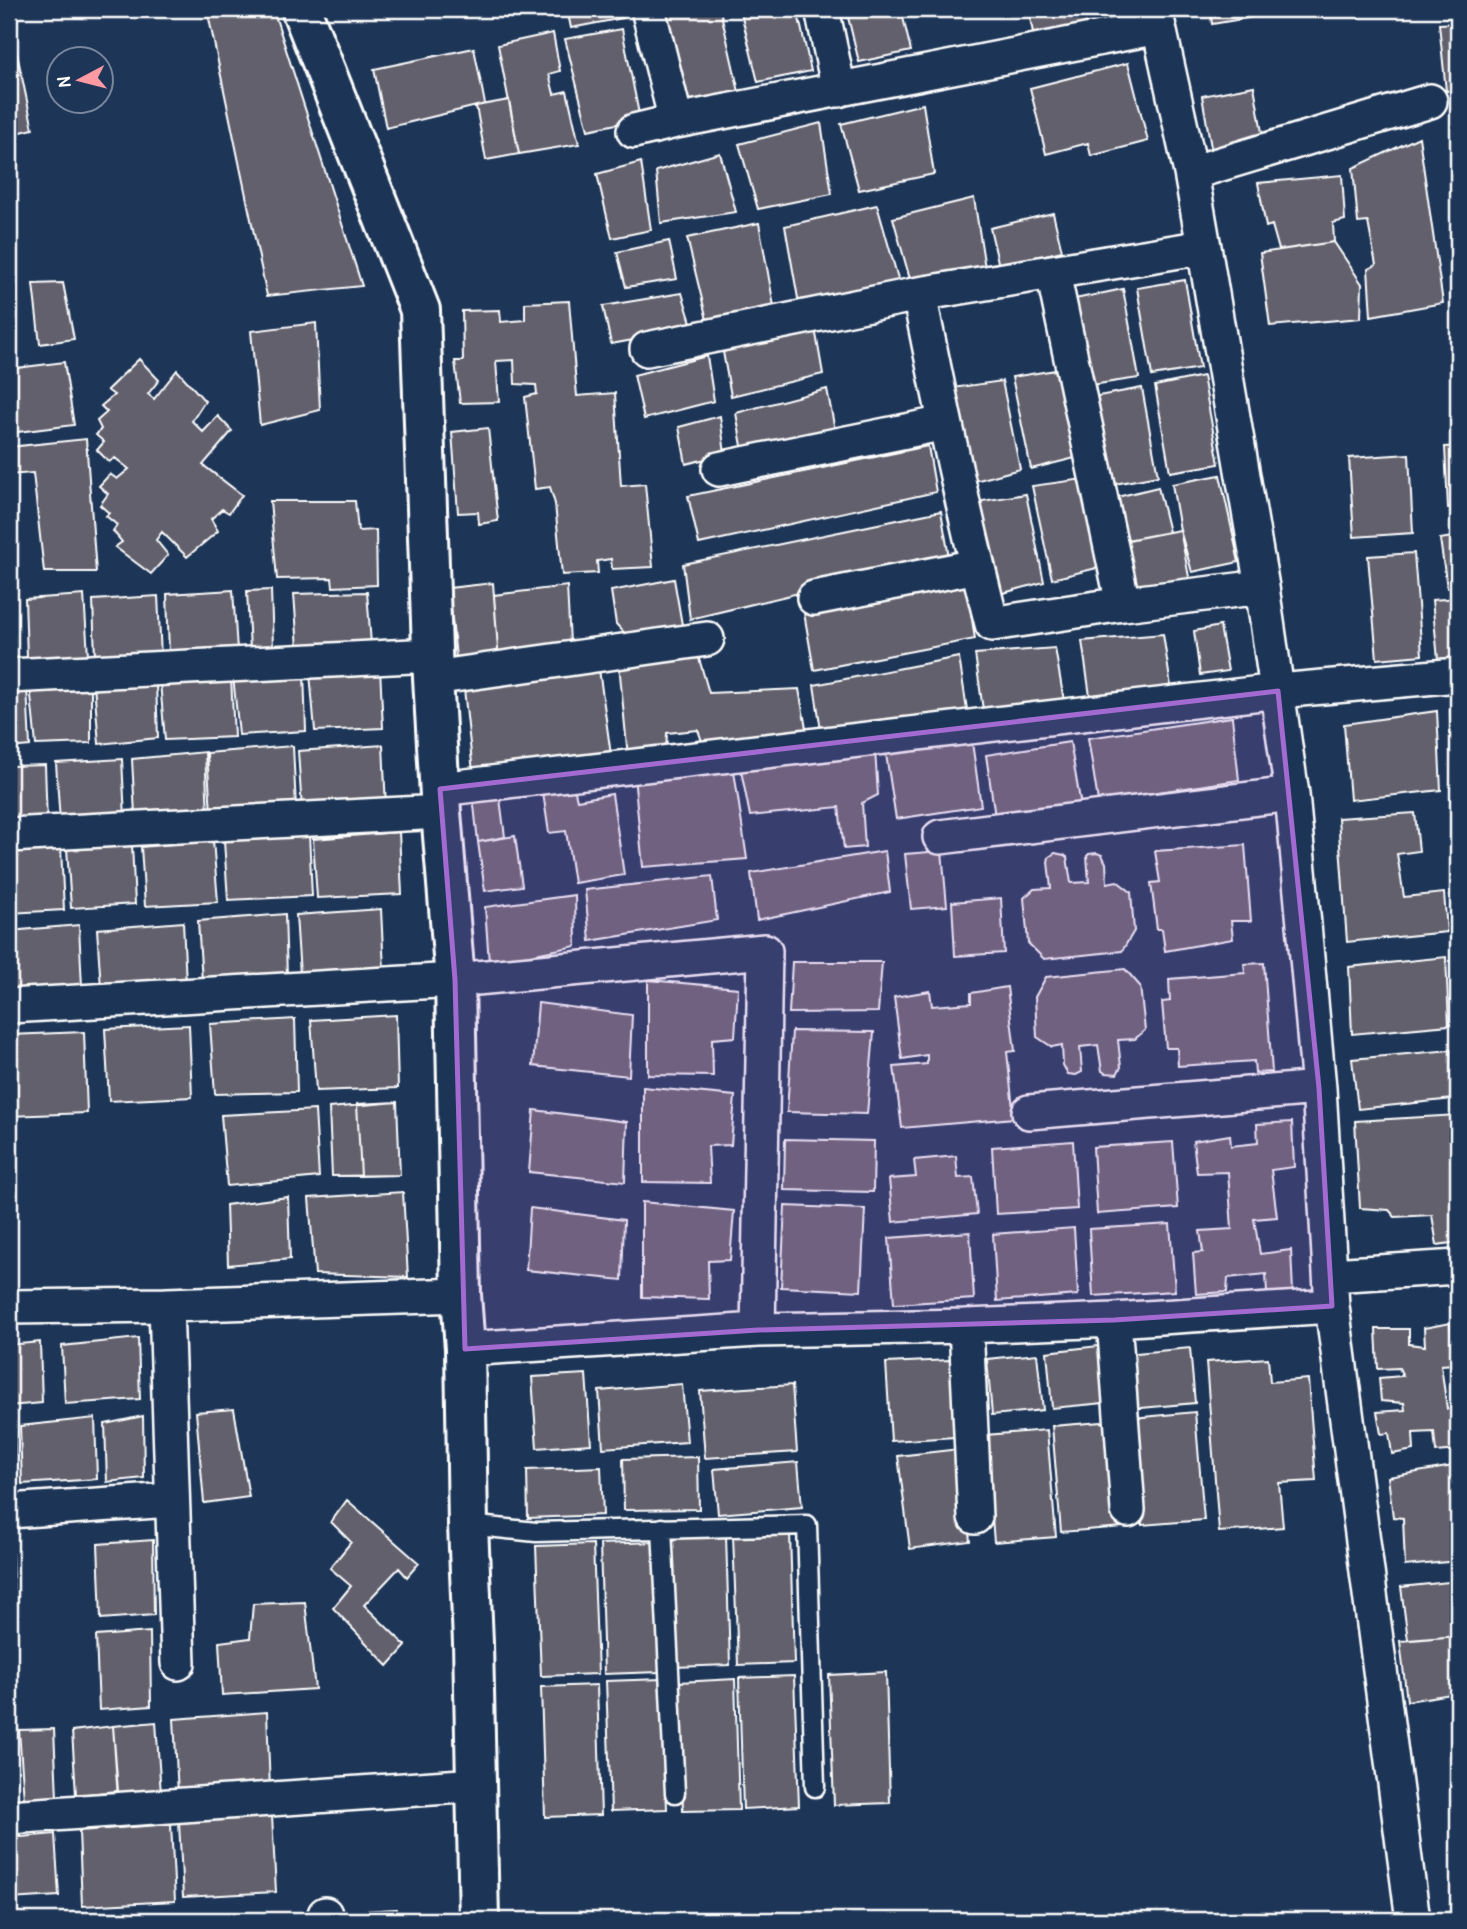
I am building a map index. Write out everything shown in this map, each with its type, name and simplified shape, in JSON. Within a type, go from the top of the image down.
[{"type":"street","points":[[301,9],[420,310],[433,667],[454,980],[480,1920]]},
{"type":"street","points":[[648,9],[676,121]]},
{"type":"street","points":[[822,9],[839,90]]},
{"type":"street","points":[[634,131],[839,90],[1156,18],[1191,173],[1204,247],[1262,587],[1292,794],[1319,1088],[1331,1291],[1413,1920]]},
{"type":"street","points":[[1191,173],[1430,101]]},
{"type":"street","points":[[647,349],[919,295],[1204,247]]},
{"type":"street","points":[[1054,272],[1123,604]]},
{"type":"street","points":[[919,295],[945,423],[992,624],[1262,587]]},
{"type":"street","points":[[719,469],[945,423]]},
{"type":"street","points":[[814,598],[977,566]]},
{"type":"street","points":[[9,676],[433,667],[707,639]]},
{"type":"street","points":[[9,835],[441,800],[1278,691],[1458,675]]},
{"type":"street","points":[[940,837],[1292,794]]},
{"type":"street","points":[[9,1006],[454,980],[765,951],[758,1330]]},
{"type":"street","points":[[1029,1112],[1319,1088]]},
{"type":"street","points":[[465,1349],[758,1330],[1114,1320],[1331,1291],[1458,1267]]},
{"type":"street","points":[[9,1307],[166,1305],[461,1295]]},
{"type":"street","points":[[166,1305],[178,1663]]},
{"type":"street","points":[[1114,1320],[1128,1510]]},
{"type":"street","points":[[966,1326],[975,1517]]},
{"type":"street","points":[[9,1511],[171,1500]]},
{"type":"street","points":[[9,1817],[477,1785]]},
{"type":"lane","points":[[468,1525],[536,1532],[807,1525],[815,1787]]},
{"type":"lane","points":[[662,1528],[675,1793]]},
{"type":"highlighted area","points":[[1278,691],[1319,1088],[1332,1306],[1114,1320],[758,1330],[465,1349],[455,980],[440,789]]},
{"type":"building","points":[[207,9],[273,9],[362,286],[267,296]]},
{"type":"building","points":[[567,9],[621,9],[623,18],[571,28]]},
{"type":"building","points":[[665,9],[720,9],[739,92],[687,102]]},
{"type":"building","points":[[740,9],[797,9],[811,71],[758,82]]},
{"type":"building","points":[[846,9],[901,9],[911,51],[859,62]]},
{"type":"building","points":[[1028,9],[1083,9],[1087,27],[1034,37]]},
{"type":"building","points":[[1210,9],[1282,9],[1283,12],[1212,24]]},
{"type":"building","points":[[1458,23],[1458,90],[1446,91],[1439,24]]},
{"type":"building","points":[[622,29],[640,119],[588,130],[565,39]]},
{"type":"building","points":[[553,33],[560,71],[549,74],[554,94],[567,91],[579,144],[519,154],[498,45]]},
{"type":"building","points":[[13,35],[33,129],[9,135],[9,36]]},
{"type":"building","points":[[474,48],[485,104],[386,128],[374,69]]},
{"type":"building","points":[[1128,63],[1148,141],[1091,156],[1088,143],[1046,154],[1030,88]]},
{"type":"building","points":[[1254,86],[1264,144],[1212,153],[1202,96]]},
{"type":"building","points":[[509,100],[519,154],[486,160],[476,106]]},
{"type":"building","points":[[923,104],[934,174],[859,190],[841,124]]},
{"type":"building","points":[[821,123],[832,194],[758,209],[739,144]]},
{"type":"building","points":[[1419,137],[1443,303],[1371,316],[1368,269],[1376,265],[1368,222],[1358,223],[1353,168]]},
{"type":"building","points":[[720,153],[736,212],[661,223],[656,171]]},
{"type":"building","points":[[641,162],[651,230],[612,238],[597,174]]},
{"type":"building","points":[[1342,175],[1345,220],[1333,223],[1334,242],[1279,250],[1272,225],[1266,227],[1258,183]]},
{"type":"building","points":[[974,198],[985,268],[911,283],[893,218]]},
{"type":"building","points":[[877,205],[899,282],[799,304],[785,226]]},
{"type":"building","points":[[1053,213],[1062,251],[999,266],[990,228]]},
{"type":"building","points":[[759,223],[775,312],[708,324],[687,238]]},
{"type":"building","points":[[669,241],[677,279],[626,287],[617,252]]},
{"type":"building","points":[[1334,242],[1362,284],[1361,318],[1270,326],[1260,253]]},
{"type":"building","points":[[1185,280],[1200,368],[1152,376],[1137,288]]},
{"type":"building","points":[[63,283],[74,339],[40,344],[33,284]]},
{"type":"building","points":[[1123,289],[1139,378],[1091,385],[1075,299]]},
{"type":"building","points":[[682,293],[693,329],[611,344],[603,306]]},
{"type":"building","points":[[569,301],[577,396],[615,393],[621,486],[645,484],[653,567],[612,569],[611,559],[597,561],[598,573],[562,575],[555,504],[550,487],[535,489],[525,397],[537,394],[536,385],[515,384],[514,360],[496,361],[499,402],[460,403],[455,361],[463,361],[462,311],[500,310],[501,322],[525,320],[525,303]]},
{"type":"building","points":[[316,323],[320,410],[260,425],[251,331]]},
{"type":"building","points":[[815,328],[823,374],[731,396],[723,352]]},
{"type":"building","points":[[707,356],[714,401],[644,419],[634,375]]},
{"type":"building","points":[[139,359],[159,380],[148,394],[154,399],[177,370],[205,401],[192,421],[203,432],[218,416],[232,431],[203,465],[242,495],[229,513],[222,509],[211,519],[218,531],[187,557],[162,532],[156,540],[168,555],[151,574],[115,547],[122,542],[113,531],[117,525],[106,516],[109,513],[100,505],[108,494],[99,486],[110,474],[117,479],[129,469],[115,458],[109,462],[97,450],[104,442],[96,435],[101,429],[97,421],[107,412],[101,406],[114,395],[107,390]]},
{"type":"building","points":[[64,362],[74,425],[9,433],[9,369]]},
{"type":"building","points":[[1062,369],[1079,457],[1031,469],[1012,377]]},
{"type":"building","points":[[1203,376],[1219,464],[1170,472],[1155,386]]},
{"type":"building","points":[[1002,381],[1020,469],[971,482],[952,388]]},
{"type":"building","points":[[1142,388],[1158,476],[1109,485],[1093,397]]},
{"type":"building","points":[[827,389],[836,435],[744,457],[736,413]]},
{"type":"building","points":[[720,416],[725,454],[686,464],[679,427]]},
{"type":"building","points":[[488,428],[498,521],[479,524],[478,512],[458,513],[452,432]]},
{"type":"building","points":[[86,439],[96,572],[44,572],[33,473],[9,475],[9,447]]},
{"type":"building","points":[[928,446],[936,492],[699,544],[688,496]]},
{"type":"building","points":[[1458,446],[1458,507],[1448,508],[1445,447]]},
{"type":"building","points":[[1409,454],[1413,533],[1354,537],[1349,458]]},
{"type":"building","points":[[1220,475],[1239,562],[1192,572],[1180,530],[1172,484]]},
{"type":"building","points":[[1083,479],[1101,567],[1052,579],[1032,486]]},
{"type":"building","points":[[1158,487],[1169,532],[1128,540],[1117,497]]},
{"type":"building","points":[[1026,494],[1044,582],[996,595],[976,502]]},
{"type":"building","points":[[270,501],[355,501],[358,531],[376,530],[377,585],[333,587],[332,578],[277,579]]},
{"type":"building","points":[[941,511],[949,557],[690,619],[683,564]]},
{"type":"building","points":[[1180,530],[1190,582],[1131,593],[1121,541]]},
{"type":"building","points":[[1458,536],[1458,587],[1447,588],[1440,539]]},
{"type":"building","points":[[1414,553],[1422,655],[1377,659],[1368,556]]},
{"type":"building","points":[[674,579],[684,636],[631,640],[616,624],[611,591]]},
{"type":"building","points":[[966,580],[975,639],[814,670],[804,613]]},
{"type":"building","points":[[493,583],[499,663],[457,668],[449,588]]},
{"type":"building","points":[[567,586],[570,643],[499,663],[494,595]]},
{"type":"building","points":[[233,590],[237,650],[169,653],[167,594]]},
{"type":"building","points":[[271,590],[273,647],[250,650],[247,591]]},
{"type":"building","points":[[367,592],[371,644],[298,648],[294,594]]},
{"type":"building","points":[[84,595],[88,655],[27,658],[25,599]]},
{"type":"building","points":[[158,596],[161,657],[95,659],[93,600]]},
{"type":"building","points":[[1458,598],[1458,657],[1438,659],[1432,600]]},
{"type":"building","points":[[9,600],[15,659],[9,660]]},
{"type":"building","points":[[1220,626],[1228,671],[1200,675],[1194,631]]},
{"type":"building","points":[[1163,634],[1172,693],[1091,703],[1082,641]]},
{"type":"building","points":[[1055,648],[1065,707],[984,717],[975,654]]},
{"type":"building","points":[[698,655],[709,693],[799,689],[807,734],[703,744],[698,730],[667,733],[666,751],[628,757],[619,664]]},
{"type":"building","points":[[959,657],[968,716],[821,730],[814,685]]},
{"type":"building","points":[[598,662],[611,755],[473,772],[464,689]]},
{"type":"building","points":[[380,668],[383,728],[315,731],[310,673]]},
{"type":"building","points":[[304,672],[306,731],[239,735],[233,676]]},
{"type":"building","points":[[231,677],[234,737],[165,740],[160,682]]},
{"type":"building","points":[[91,683],[91,743],[36,745],[30,686]]},
{"type":"building","points":[[156,683],[158,738],[99,744],[94,685]]},
{"type":"building","points":[[27,687],[30,746],[9,748],[9,688]]},
{"type":"building","points":[[1458,708],[1458,781],[1455,781],[1450,709]]},
{"type":"building","points":[[1437,711],[1441,790],[1350,800],[1344,724]]},
{"type":"building","points":[[1232,717],[1239,780],[1098,801],[1088,738]]},
{"type":"building","points":[[972,742],[981,806],[896,819],[886,754]]},
{"type":"building","points":[[1070,742],[1081,806],[995,817],[986,755]]},
{"type":"building","points":[[383,745],[386,807],[302,810],[298,751]]},
{"type":"building","points":[[293,746],[296,808],[211,812],[207,753]]},
{"type":"building","points":[[875,750],[878,795],[862,803],[865,847],[844,849],[839,807],[750,816],[739,760]]},
{"type":"building","points":[[205,752],[208,814],[135,815],[132,759]]},
{"type":"building","points":[[122,759],[125,818],[60,822],[56,763]]},
{"type":"building","points":[[733,764],[747,859],[643,867],[634,776]]},
{"type":"building","points":[[45,765],[47,824],[9,824],[9,766]]},
{"type":"building","points":[[573,783],[577,800],[612,794],[624,875],[574,883],[566,831],[549,833],[542,786]]},
{"type":"building","points":[[499,791],[505,837],[478,842],[473,796]]},
{"type":"building","points":[[1415,813],[1419,851],[1397,854],[1404,897],[1444,893],[1447,932],[1347,942],[1338,818]]},
{"type":"building","points":[[399,832],[402,894],[317,898],[313,839]]},
{"type":"building","points":[[309,834],[312,896],[228,900],[224,841]]},
{"type":"building","points":[[515,836],[522,886],[485,891],[478,842]]},
{"type":"building","points":[[213,840],[218,902],[145,906],[141,847]]},
{"type":"building","points":[[132,845],[135,904],[71,908],[67,848]]},
{"type":"building","points":[[1245,845],[1251,921],[1231,921],[1233,939],[1165,951],[1162,929],[1157,929],[1151,883],[1160,882],[1155,851]]},
{"type":"building","points":[[61,848],[64,910],[9,913],[9,852]]},
{"type":"building","points":[[885,851],[890,892],[757,920],[751,873]]},
{"type":"building","points":[[942,851],[947,906],[911,909],[905,854]]},
{"type":"building","points":[[1055,853],[1067,857],[1071,883],[1089,882],[1087,856],[1097,853],[1102,855],[1106,863],[1107,883],[1117,881],[1131,892],[1134,931],[1122,951],[1044,959],[1028,943],[1024,898],[1034,889],[1051,888],[1048,862],[1049,857]]},
{"type":"building","points":[[712,876],[717,920],[590,941],[585,890]]},
{"type":"building","points":[[575,895],[576,946],[489,963],[485,907]]},
{"type":"building","points":[[1001,898],[1004,953],[955,956],[952,902]]},
{"type":"building","points":[[381,909],[384,970],[300,975],[296,915]]},
{"type":"building","points":[[285,914],[287,976],[202,981],[198,921]]},
{"type":"building","points":[[183,922],[186,984],[101,988],[97,929]]},
{"type":"building","points":[[79,925],[82,987],[9,991],[9,931]]},
{"type":"building","points":[[1446,957],[1449,1025],[1352,1034],[1349,967]]},
{"type":"building","points":[[792,962],[882,962],[878,1012],[789,1013]]},
{"type":"building","points":[[1264,963],[1272,1072],[1255,1073],[1254,1061],[1178,1066],[1177,1048],[1166,1048],[1162,1002],[1170,1001],[1169,979],[1245,973],[1244,964]]},
{"type":"building","points":[[1125,969],[1140,986],[1145,1030],[1135,1039],[1118,1040],[1121,1067],[1117,1074],[1102,1071],[1098,1045],[1080,1047],[1082,1072],[1076,1075],[1068,1074],[1063,1065],[1062,1045],[1052,1047],[1037,1037],[1035,997],[1046,977]]},
{"type":"building","points":[[648,980],[738,988],[735,1037],[712,1039],[713,1076],[648,1075]]},
{"type":"building","points":[[1007,987],[1015,1051],[1007,1052],[1014,1118],[902,1128],[894,1067],[927,1064],[927,1055],[902,1059],[894,997],[930,991],[932,1006],[971,1003],[971,993]]},
{"type":"building","points":[[538,1003],[632,1015],[629,1076],[533,1066]]},
{"type":"building","points":[[396,1015],[398,1088],[316,1091],[311,1020]]},
{"type":"building","points":[[295,1019],[297,1092],[215,1094],[210,1024]]},
{"type":"building","points":[[189,1025],[192,1097],[109,1101],[105,1029]]},
{"type":"building","points":[[792,1031],[874,1032],[867,1114],[787,1112]]},
{"type":"building","points":[[84,1032],[87,1113],[9,1116],[9,1035]]},
{"type":"building","points":[[1451,1050],[1453,1099],[1358,1109],[1352,1059]]},
{"type":"building","points":[[643,1087],[735,1096],[731,1145],[708,1146],[710,1183],[643,1182]]},
{"type":"building","points":[[397,1102],[400,1175],[361,1176],[357,1104]]},
{"type":"building","points":[[397,1102],[400,1175],[332,1176],[329,1108]]},
{"type":"building","points":[[315,1110],[319,1177],[227,1186],[221,1115]]},
{"type":"building","points":[[534,1110],[627,1122],[625,1182],[529,1172]]},
{"type":"building","points":[[1458,1115],[1458,1242],[1437,1245],[1432,1215],[1395,1217],[1389,1210],[1360,1208],[1355,1121]]},
{"type":"building","points":[[1292,1122],[1294,1167],[1271,1170],[1277,1217],[1254,1219],[1260,1254],[1291,1250],[1293,1292],[1267,1294],[1266,1274],[1228,1278],[1227,1292],[1196,1294],[1193,1253],[1203,1252],[1200,1231],[1232,1229],[1228,1172],[1197,1173],[1193,1141],[1230,1135],[1231,1146],[1258,1143],[1257,1124]]},
{"type":"building","points":[[785,1139],[874,1141],[873,1192],[784,1190]]},
{"type":"building","points":[[1073,1141],[1077,1209],[996,1214],[992,1147]]},
{"type":"building","points":[[1173,1142],[1178,1208],[1097,1214],[1093,1147]]},
{"type":"building","points":[[956,1156],[958,1178],[973,1177],[977,1214],[893,1222],[889,1179],[916,1177],[914,1160]]},
{"type":"building","points":[[403,1192],[408,1277],[315,1274],[309,1198]]},
{"type":"building","points":[[288,1197],[290,1259],[228,1265],[226,1205]]},
{"type":"building","points":[[642,1202],[734,1211],[730,1260],[708,1261],[709,1299],[642,1297]]},
{"type":"building","points":[[785,1206],[865,1209],[861,1291],[781,1287]]},
{"type":"building","points":[[530,1208],[624,1220],[622,1280],[526,1270]]},
{"type":"building","points":[[1170,1224],[1175,1291],[1093,1296],[1089,1229]]},
{"type":"building","points":[[1074,1228],[1078,1295],[997,1301],[993,1234]]},
{"type":"building","points":[[970,1232],[974,1299],[894,1304],[889,1238]]},
{"type":"building","points":[[1450,1323],[1454,1364],[1441,1365],[1447,1409],[1458,1410],[1458,1450],[1436,1452],[1434,1432],[1413,1433],[1414,1450],[1392,1454],[1389,1433],[1381,1434],[1377,1412],[1405,1410],[1404,1403],[1381,1401],[1379,1378],[1403,1376],[1399,1368],[1378,1369],[1376,1329],[1409,1329],[1409,1344],[1425,1346],[1424,1328]]},
{"type":"building","points":[[138,1338],[140,1399],[65,1404],[62,1346]]},
{"type":"building","points":[[40,1342],[42,1403],[9,1406],[9,1345]]},
{"type":"building","points":[[1098,1346],[1104,1403],[1052,1408],[1047,1352]]},
{"type":"building","points":[[1190,1348],[1195,1403],[1131,1409],[1126,1354]]},
{"type":"building","points":[[1037,1354],[1043,1410],[992,1415],[987,1359]]},
{"type":"building","points":[[1268,1358],[1270,1382],[1308,1379],[1316,1481],[1279,1483],[1283,1527],[1219,1532],[1206,1362]]},
{"type":"building","points":[[950,1360],[955,1437],[891,1441],[886,1363]]},
{"type":"building","points":[[586,1374],[591,1444],[537,1448],[532,1377]]},
{"type":"building","points":[[682,1384],[687,1442],[603,1448],[599,1391]]},
{"type":"building","points":[[792,1385],[797,1452],[705,1458],[700,1391]]},
{"type":"building","points":[[234,1409],[249,1497],[204,1503],[196,1412]]},
{"type":"building","points":[[1195,1412],[1204,1520],[1142,1525],[1133,1418]]},
{"type":"building","points":[[143,1416],[144,1478],[107,1482],[105,1424]]},
{"type":"building","points":[[95,1418],[97,1479],[22,1484],[20,1426]]},
{"type":"building","points":[[14,1421],[16,1483],[9,1483],[9,1422]]},
{"type":"building","points":[[1114,1421],[1123,1527],[1061,1532],[1052,1426]]},
{"type":"building","points":[[1047,1430],[1056,1537],[994,1542],[985,1435]]},
{"type":"building","points":[[959,1449],[970,1541],[910,1549],[898,1456]]},
{"type":"building","points":[[698,1457],[699,1509],[624,1510],[623,1459]]},
{"type":"building","points":[[798,1462],[802,1507],[718,1514],[714,1469]]},
{"type":"building","points":[[1453,1466],[1453,1485],[1458,1485],[1458,1561],[1405,1566],[1403,1518],[1393,1517],[1388,1477]]},
{"type":"building","points":[[601,1467],[603,1515],[528,1518],[527,1470]]},
{"type":"building","points":[[347,1500],[419,1563],[407,1577],[399,1568],[364,1605],[406,1646],[388,1666],[333,1608],[351,1586],[330,1568],[351,1542],[331,1522]]},
{"type":"building","points":[[790,1533],[794,1663],[738,1665],[733,1535]]},
{"type":"building","points":[[726,1535],[730,1665],[674,1667],[669,1537]]},
{"type":"building","points":[[153,1540],[154,1615],[101,1619],[98,1544]]},
{"type":"building","points":[[656,1542],[660,1672],[604,1674],[600,1544]]},
{"type":"building","points":[[593,1544],[598,1674],[541,1676],[536,1546]]},
{"type":"building","points":[[9,1552],[12,1552],[14,1609],[9,1609]]},
{"type":"building","points":[[1458,1581],[1458,1636],[1408,1640],[1401,1587]]},
{"type":"building","points":[[305,1602],[315,1689],[222,1695],[219,1642],[250,1638],[253,1604]]},
{"type":"building","points":[[150,1632],[151,1706],[99,1710],[96,1636]]},
{"type":"building","points":[[1458,1636],[1458,1693],[1407,1701],[1400,1641]]},
{"type":"building","points":[[886,1672],[890,1803],[834,1805],[829,1675]]},
{"type":"building","points":[[794,1676],[799,1806],[743,1809],[739,1678]]},
{"type":"building","points":[[662,1679],[667,1809],[611,1811],[606,1681]]},
{"type":"building","points":[[735,1679],[739,1810],[683,1811],[679,1682]]},
{"type":"building","points":[[597,1685],[601,1815],[545,1817],[541,1687]]},
{"type":"building","points":[[267,1712],[270,1789],[178,1794],[174,1719]]},
{"type":"building","points":[[156,1722],[161,1794],[118,1799],[113,1726]]},
{"type":"building","points":[[113,1726],[118,1791],[76,1795],[72,1731]]},
{"type":"building","points":[[54,1729],[57,1797],[24,1800],[19,1730]]},
{"type":"building","points":[[272,1815],[276,1892],[183,1897],[179,1823]]},
{"type":"building","points":[[171,1824],[175,1901],[82,1906],[79,1831]]},
{"type":"building","points":[[55,1834],[59,1896],[9,1899],[9,1838]]},
{"type":"building","points":[[396,1909],[397,1920],[345,1920],[345,1912]]},
{"type":"building","points":[[303,1913],[303,1920],[246,1920],[246,1919]]}]
